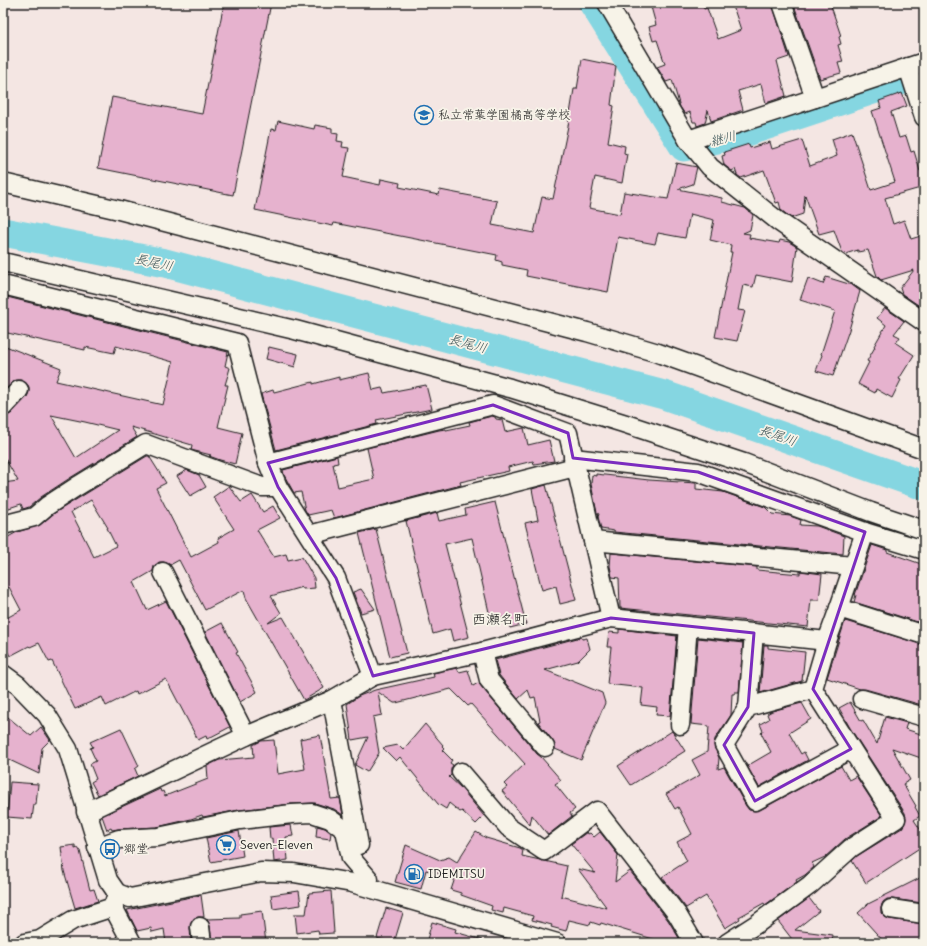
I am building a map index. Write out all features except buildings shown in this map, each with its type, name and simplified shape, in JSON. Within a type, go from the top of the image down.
[{"type":"street","points":[[608,3],[688,140],[710,167],[778,221],[924,322]]},
{"type":"street","points":[[782,3],[815,98]]},
{"type":"street","points":[[688,140],[916,65],[924,117]]},
{"type":"street","points":[[3,183],[119,210],[587,332],[658,353],[924,449]]},
{"type":"street","points":[[3,262],[295,330],[510,388],[744,463],[871,512],[924,530]]},
{"type":"street","points":[[3,286],[236,343],[268,463],[278,487],[336,578],[373,676]]},
{"type":"street","points":[[3,407],[19,390]]},
{"type":"street","points":[[268,463],[493,406],[568,433],[611,618]]},
{"type":"street","points":[[3,525],[34,517],[47,506],[76,487],[146,444],[262,487],[278,487]]},
{"type":"street","points":[[309,535],[574,462],[698,472],[864,532],[924,550]]},
{"type":"street","points":[[727,943],[758,923],[810,885],[851,848],[896,820],[813,689],[827,641],[864,532]]},
{"type":"street","points":[[593,541],[853,566]]},
{"type":"street","points":[[163,572],[246,736]]},
{"type":"street","points":[[839,608],[924,635]]},
{"type":"street","points":[[86,812],[246,736],[332,700],[373,676],[482,652],[611,618],[827,641]]},
{"type":"street","points":[[680,725],[688,626]]},
{"type":"street","points":[[754,633],[748,707],[724,745],[755,800],[851,749]]},
{"type":"street","points":[[482,652],[489,680],[545,747]]},
{"type":"street","points":[[3,674],[18,684],[48,715],[68,749],[97,847],[115,900],[132,943]]},
{"type":"street","points":[[748,707],[813,689]]},
{"type":"street","points":[[862,699],[924,717]]},
{"type":"street","points":[[332,700],[356,832],[370,884]]},
{"type":"street","points":[[461,772],[508,827],[544,851],[597,811],[677,914],[694,943]]},
{"type":"street","points":[[97,847],[119,839],[158,837],[240,820],[312,813],[330,818],[345,830],[351,858],[370,884]]},
{"type":"street","points":[[24,943],[40,940],[73,920],[115,900],[261,872],[300,874],[370,884],[557,943]]},
{"type":"street","points":[[891,909],[924,914]]},
{"type":"highlighted area","points":[[493,405],[568,433],[573,458],[698,472],[865,532],[813,689],[851,749],[755,801],[724,745],[748,707],[754,633],[611,618],[373,676],[336,578],[278,487],[268,463]]},
{"type":"waterway","name":"継川","points":[[593,3],[684,147],[743,133],[924,73]]},
{"type":"waterway","name":"長尾川","points":[[3,232],[165,263],[664,395],[924,486]]},
{"type":"place","name":"私立常葉学園橘高等学校","points":[[424,115]]},
{"type":"place","name":"Seven-Eleven","points":[[226,845]]},
{"type":"place","name":"郷堂","points":[[110,849]]},
{"type":"place","name":"IDEMITSU","points":[[414,874]]},
{"type":"district","name":"西瀬名町","points":[[500,619]]}]
